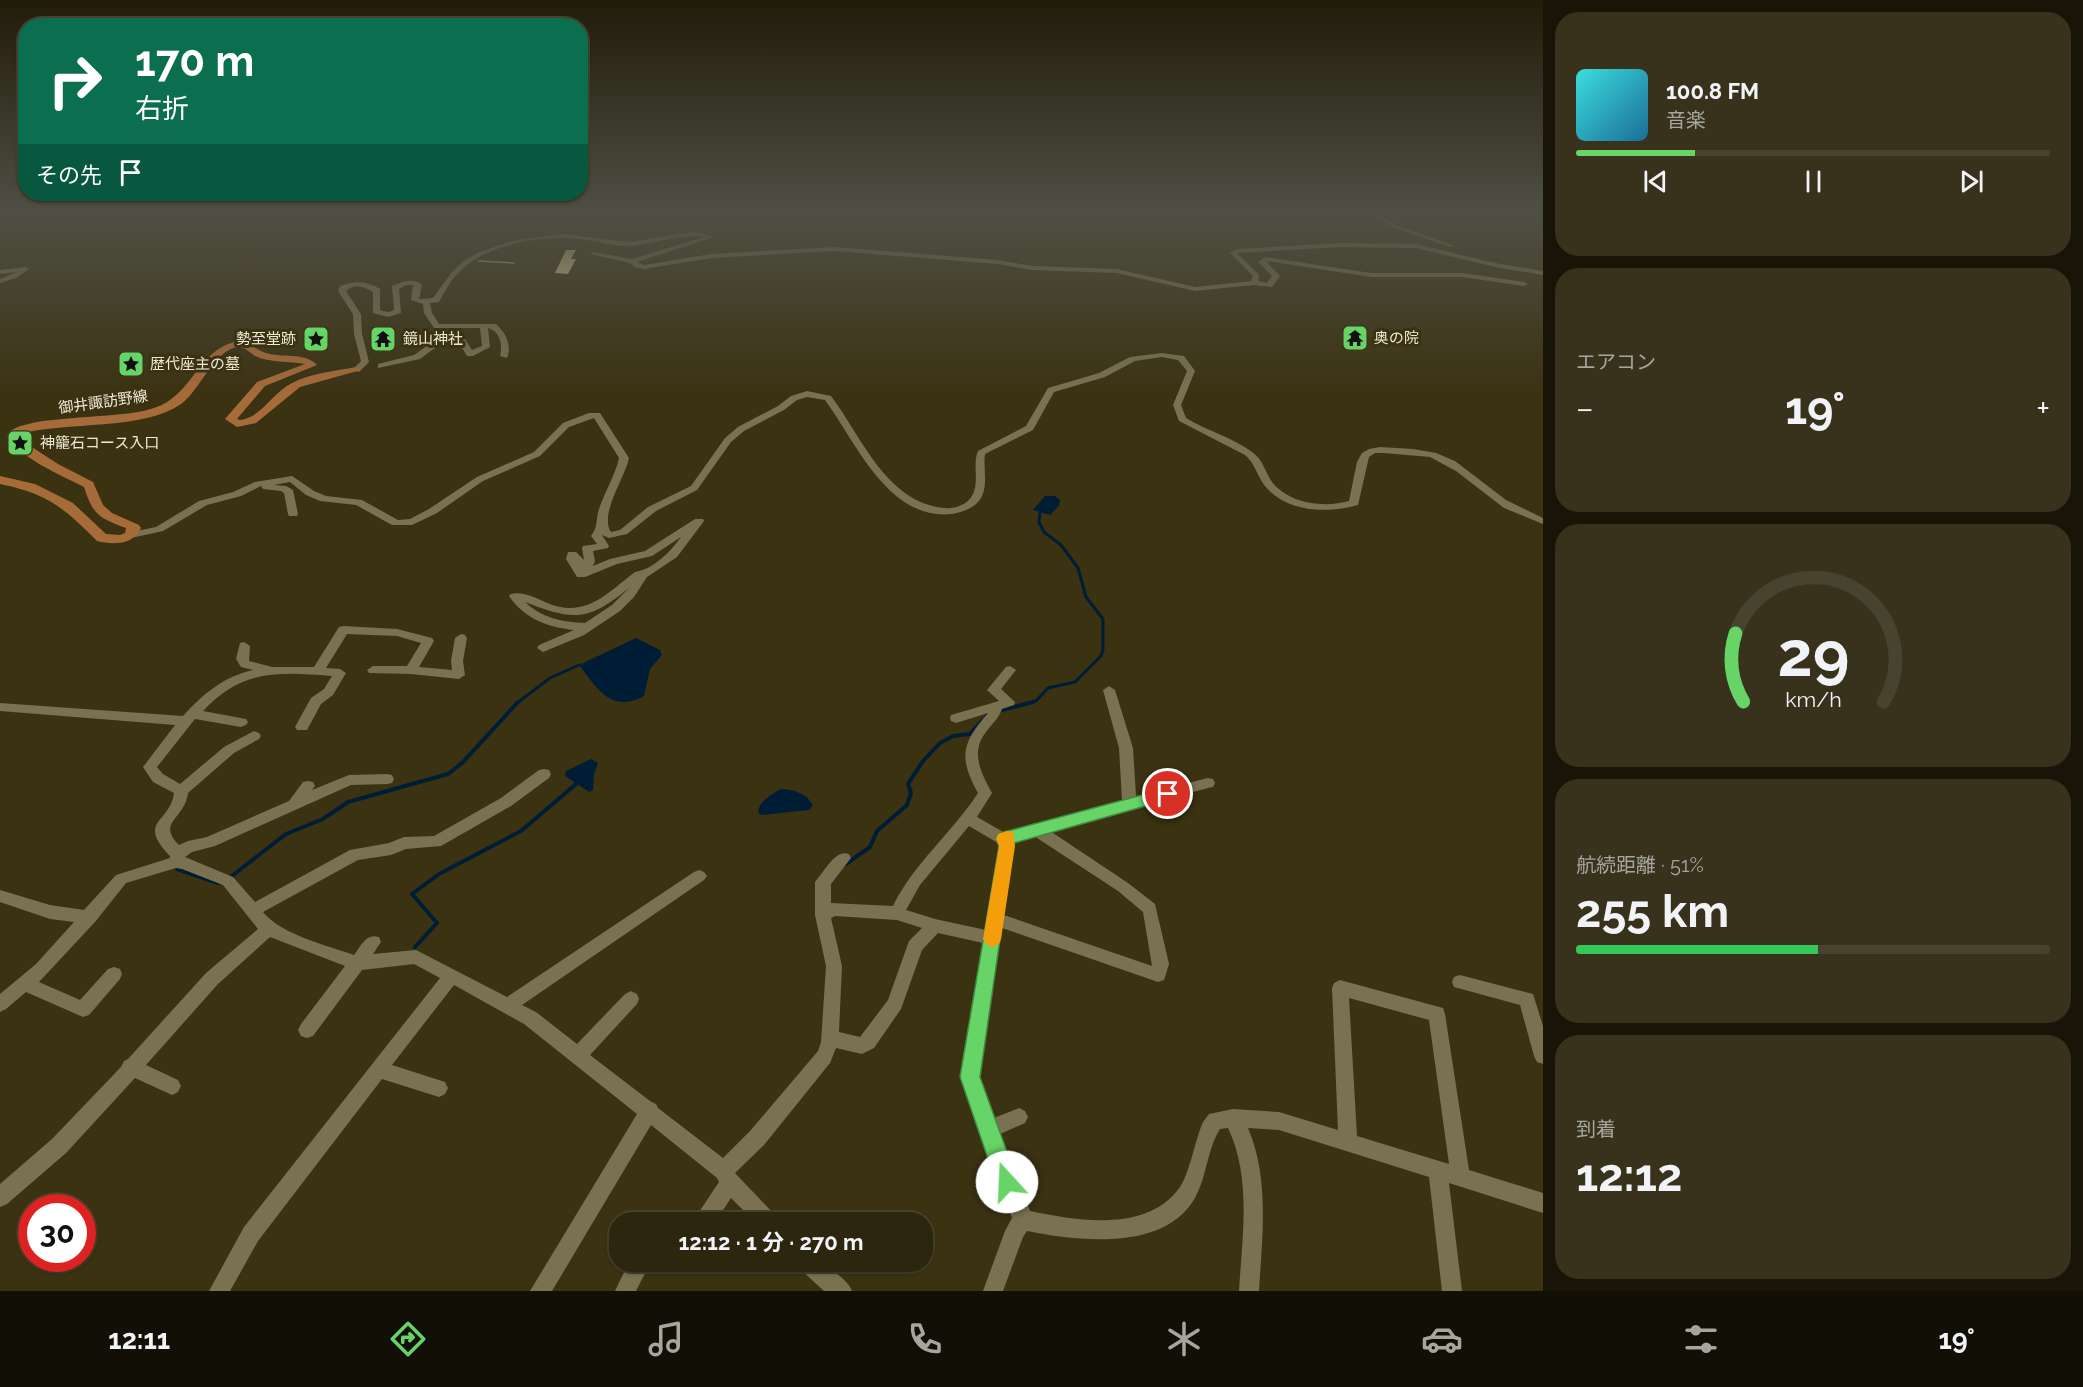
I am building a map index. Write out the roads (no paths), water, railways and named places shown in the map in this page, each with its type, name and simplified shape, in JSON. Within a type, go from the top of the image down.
[{"type":"main road","name":"御井諏訪野線","points":[[131,535],[134,528],[132,525],[107,516],[97,507],[89,485],[25,448],[13,436],[15,432],[50,424],[139,414],[177,402],[199,374],[227,348],[234,345],[248,345],[259,354],[307,361],[312,365],[261,384],[235,412],[231,419],[237,424],[255,420],[287,390],[299,383],[356,370]]},
{"type":"main road","points":[[0,480],[31,487],[69,506],[102,538],[122,538],[131,535]]},
{"type":"street","points":[[0,281],[20,273]]},
{"type":"street","points":[[356,370],[365,362],[358,335],[357,314],[342,291],[343,288],[354,284],[369,285],[377,291],[376,311],[382,315],[398,311],[395,288],[405,283],[418,285],[414,297],[419,302],[436,300],[457,273]]},
{"type":"street","points":[[1127,273],[1195,289],[1254,283],[1269,285],[1276,279],[1275,273]]},
{"type":"street","points":[[1254,273],[1257,276],[1254,283]]},
{"type":"street","points":[[1359,273],[1462,275],[1524,284]]},
{"type":"street","points":[[426,302],[428,313],[437,326],[493,326],[504,340],[504,356]]},
{"type":"street","points":[[381,366],[417,357],[441,340],[453,338],[463,340],[467,352],[477,353],[486,347],[484,326]]},
{"type":"street","points":[[543,648],[589,627],[616,608],[630,595],[643,575],[673,555],[699,521],[648,554],[614,561],[581,575],[574,568],[572,554],[586,568],[591,561],[587,548],[604,546],[596,536],[607,531],[623,532],[652,509],[694,488],[728,440],[741,429],[781,408],[794,398],[807,394],[828,398],[852,430],[878,475],[887,484],[923,508],[935,511],[959,509],[970,505],[980,490],[981,453],[1030,428],[1051,390],[1102,375],[1133,359],[1162,355],[1185,360],[1191,371],[1177,405],[1182,419],[1256,458],[1267,482],[1281,495],[1321,507],[1346,507],[1354,503],[1361,480],[1364,457],[1379,450],[1422,452],[1449,462],[1475,479],[1499,500],[1543,521]]},
{"type":"street","points":[[131,535],[159,529],[203,503],[275,480],[292,479],[310,493],[324,499],[358,502],[396,523],[412,522],[433,511],[480,479],[537,454],[573,420],[597,415],[624,458],[618,483],[602,512],[600,524],[607,531]]},
{"type":"street","points":[[247,490],[268,487],[283,488],[289,492],[293,514]]},
{"type":"street","points":[[589,627],[568,627],[551,622],[520,606],[515,596],[570,613],[582,612],[604,603],[639,574],[652,569]]},
{"type":"street","points":[[317,672],[344,630],[391,631],[428,641],[411,670]]},
{"type":"street","points":[[373,670],[411,670],[459,675],[457,661],[461,638]]},
{"type":"street","points":[[244,646],[242,659],[245,664],[272,670],[340,674],[329,692],[316,701],[302,727]]},
{"type":"street","points":[[181,791],[158,778],[150,767],[189,718],[229,681],[272,670]]},
{"type":"street","points":[[957,718],[996,710],[1009,702],[993,690],[1011,670]]},
{"type":"street","points":[[1109,690],[1126,748],[1129,803]]},
{"type":"street","points":[[0,707],[241,722]]},
{"type":"street","points":[[897,913],[902,901],[915,883],[953,835],[969,819],[985,793],[971,769],[969,750],[996,710]]},
{"type":"street","points":[[254,736],[229,750],[181,791],[178,803],[164,822],[160,835],[177,858],[228,881],[269,929],[358,963],[416,957],[530,1018],[650,1110],[727,1177],[759,1212]]},
{"type":"street","points":[[254,910],[355,854],[391,849],[404,843],[436,842],[506,802],[544,774]]},
{"type":"street","points":[[0,1004],[25,984],[122,879],[177,858],[188,847],[210,842],[349,780],[387,779]]},
{"type":"street","points":[[1004,839],[1208,783]]},
{"type":"street","points":[[293,805],[308,786]]},
{"type":"street","points":[[969,819],[1004,839],[1007,846],[970,1077],[1023,1220]]},
{"type":"street","points":[[996,919],[1158,975],[1161,964],[1150,909],[1123,887],[1035,829]]},
{"type":"street","points":[[709,1212],[727,1177],[824,1057],[830,1042],[834,966],[823,915],[823,882],[844,858]]},
{"type":"street","points":[[507,1006],[699,876]]},
{"type":"street","points":[[0,897],[50,912],[89,917]]},
{"type":"street","points":[[823,915],[833,909],[897,913],[935,926],[992,938]]},
{"type":"street","points":[[830,1042],[837,1039],[862,1046],[868,1042],[895,1004],[915,945],[935,926]]},
{"type":"street","points":[[0,1197],[59,1146],[184,1005],[246,946],[269,929]]},
{"type":"street","points":[[307,1030],[373,942]]},
{"type":"street","points":[[25,984],[82,1008],[114,974]]},
{"type":"street","points":[[219,1291],[251,1234],[451,976]]},
{"type":"street","points":[[1460,982],[1527,999],[1542,1049]]},
{"type":"street","points":[[1348,1143],[1340,988],[1437,1014],[1460,1177]]},
{"type":"street","points":[[578,1055],[631,999]]},
{"type":"street","points":[[130,1068],[172,1086]]},
{"type":"street","points":[[379,1070],[439,1088]]},
{"type":"street","points":[[540,1291],[650,1110]]},
{"type":"street","points":[[988,1130],[1018,1117]]},
{"type":"street","points":[[1023,1220],[1056,1227],[1129,1228],[1160,1219],[1176,1208],[1187,1193],[1206,1132],[1215,1120],[1233,1118],[1279,1122],[1543,1203]]},
{"type":"street","points":[[1233,1118],[1245,1137],[1253,1178],[1249,1291]]},
{"type":"street","points":[[1438,1171],[1452,1291]]},
{"type":"street","points":[[993,1291],[1015,1231],[1023,1220]]},
{"type":"street","points":[[625,1291],[635,1272]]},
{"type":"street","points":[[817,1272],[842,1291]]},
{"type":"water","points":[[1045,496],[1055,496],[1060,500],[1059,506],[1050,515],[1033,510]]},
{"type":"water","points":[[636,638],[660,650],[662,655],[650,669],[644,696],[632,701],[614,700],[599,690],[579,665]]},
{"type":"water","points":[[591,759],[598,763],[594,774],[593,790],[589,792],[565,776],[566,771]]},
{"type":"water","points":[[781,789],[800,793],[813,805],[809,810],[761,815],[758,812],[761,804]]},
{"type":"waterway","points":[[1028,703],[1036,701],[1048,688],[1075,682],[1101,656],[1103,649],[1103,619],[1086,597],[1078,568],[1061,545],[1044,532],[1039,522],[1040,513]]},
{"type":"waterway","points":[[517,703],[550,678],[579,665]]},
{"type":"waterway","points":[[998,711],[1033,702]]},
{"type":"waterway","points":[[228,879],[286,834],[323,819],[348,802],[448,774],[462,763],[517,703]]},
{"type":"waterway","points":[[846,864],[870,847],[877,831],[907,805],[911,793],[908,784],[923,761],[940,743],[953,736],[970,734],[991,712]]},
{"type":"waterway","points":[[415,947],[437,923],[412,894],[439,874],[521,831],[576,784]]},
{"type":"waterway","points":[[177,869],[218,883]]},
{"type":"place","name":"奥の院","points":[[1355,338]]},
{"type":"place","name":"勢至堂跡","points":[[316,339]]},
{"type":"place","name":"鏡山神社","points":[[383,339]]},
{"type":"place","name":"歴代座主の墓","points":[[131,364]]},
{"type":"place","name":"神籠石コース入口","points":[[20,443]]}]
